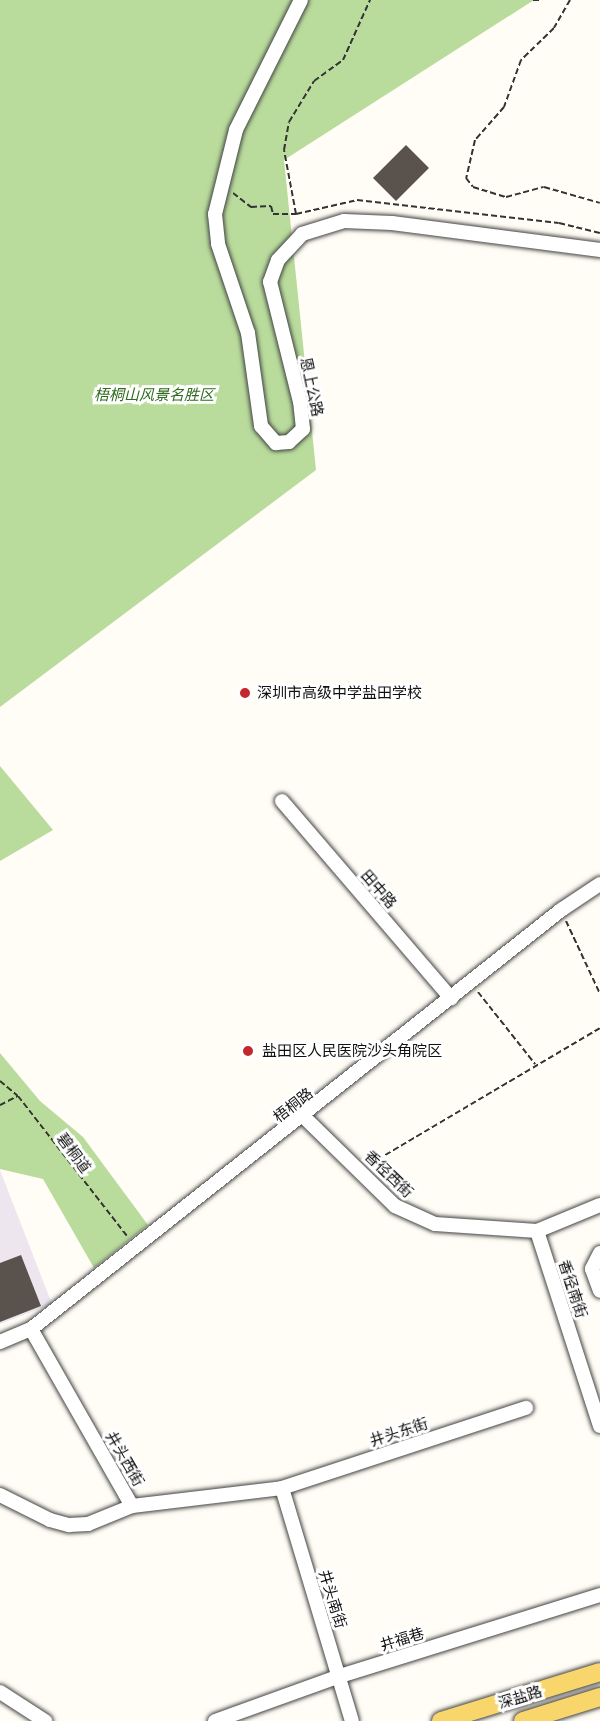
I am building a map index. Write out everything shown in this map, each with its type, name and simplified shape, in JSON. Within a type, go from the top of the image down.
[{"type":"main road","name":"深盐路","points":[[441,1721],[600,1672]]},
{"type":"main road","name":"深盐路","points":[[523,1721],[600,1697]]},
{"type":"street","name":"恩上公路","points":[[301,0],[236,130],[215,214],[218,244],[248,333],[261,426],[276,443],[289,442],[303,429],[300,402],[270,282],[278,260],[302,234],[344,221],[392,223],[600,250]]},
{"type":"street","name":"田中路","points":[[282,801],[452,998]]},
{"type":"street","name":"梧桐路","points":[[0,1342],[32,1329],[304,1117],[561,910],[600,884]]},
{"type":"street","name":"香径西街","points":[[304,1117],[361,1170],[395,1206],[435,1224],[537,1231]]},
{"type":"street","points":[[537,1231],[600,1205]]},
{"type":"street","name":"香径南街","points":[[537,1231],[600,1426]]},
{"type":"street","points":[[600,1253],[592,1269],[600,1291]]},
{"type":"street","name":"井头西街","points":[[32,1329],[132,1506],[282,1488]]},
{"type":"street","name":"井头东街","points":[[282,1488],[526,1408]]},
{"type":"street","name":"井头南街","points":[[282,1488],[352,1721]]},
{"type":"street","points":[[0,1495],[50,1520],[69,1525],[88,1524],[132,1506]]},
{"type":"street","name":"井福巷","points":[[215,1721],[339,1676],[600,1595]]},
{"type":"street","points":[[0,1692],[45,1721]]},
{"type":"path","points":[[296,214],[284,150],[289,122],[314,81],[343,60],[370,0]]},
{"type":"path","points":[[533,0],[543,0]]},
{"type":"path","points":[[570,0],[554,28],[521,60],[504,107],[475,140],[466,178],[473,187],[506,197],[544,187],[600,203]]},
{"type":"path","points":[[222,185],[251,207],[271,206],[273,214],[296,214],[357,200],[558,223],[600,233]]},
{"type":"path","points":[[561,910],[600,994]]},
{"type":"path","points":[[471,982],[536,1064]]},
{"type":"path","points":[[361,1170],[600,1028]]},
{"type":"path","name":"碧桐道","points":[[0,1081],[18,1096],[130,1239]]},
{"type":"path","points":[[0,1105],[18,1096]]},
{"type":"shaded area","points":[[0,1170],[52,1304],[0,1324]]},
{"type":"green space","name":"梧桐山风景名胜区","points":[[0,0],[534,0],[284,160],[316,470],[0,707]]},
{"type":"green space","points":[[0,766],[53,830],[0,861]]},
{"type":"green space","points":[[0,1053],[40,1101],[83,1137],[148,1225],[94,1268],[43,1179],[0,1169]]},
{"type":"building","points":[[406,145],[429,168],[396,201],[373,178]]},
{"type":"building","points":[[21,1255],[41,1306],[0,1322],[0,1263]]},
{"type":"place","name":"深圳市高级中学盐田学校","points":[[245,693]]},
{"type":"place","name":"盐田区人民医院沙头角院区","points":[[248,1051]]}]
